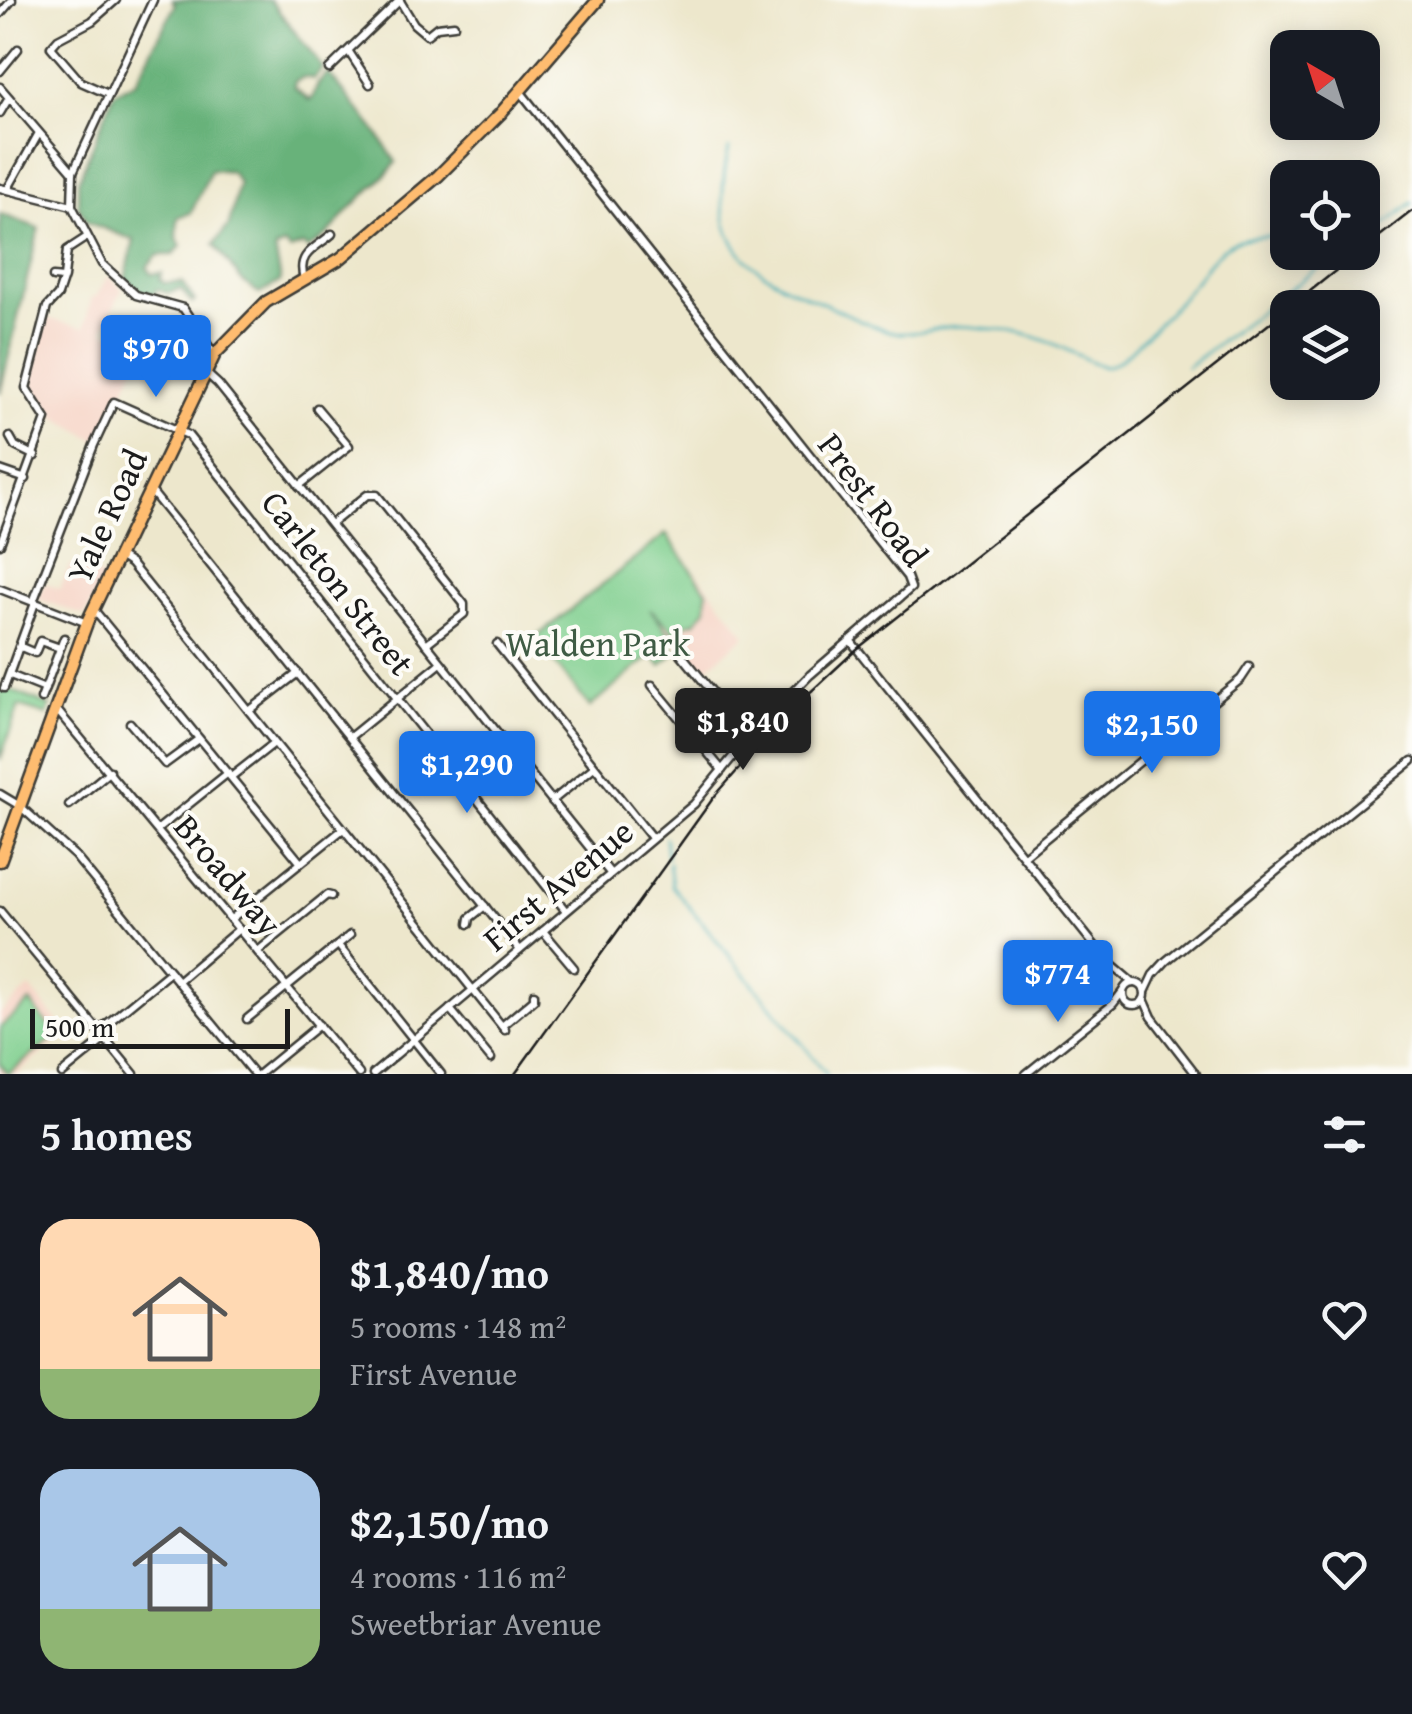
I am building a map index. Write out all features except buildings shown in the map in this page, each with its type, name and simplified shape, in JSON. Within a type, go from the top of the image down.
[{"type":"main road","name":"Yale Road","points":[[0,860],[58,715],[87,623],[215,354],[266,302],[341,258],[421,192],[520,91],[598,0]]},
{"type":"street","points":[[0,14],[12,0]]},
{"type":"street","points":[[108,94],[81,82],[51,47],[58,38],[92,22],[116,0]]},
{"type":"street","points":[[153,0],[74,172],[72,206],[102,264],[136,295],[183,308],[215,354]]},
{"type":"street","points":[[330,69],[400,0],[414,24],[427,35],[436,27],[454,26]]},
{"type":"street","points":[[0,71],[18,49]]},
{"type":"street","points":[[348,52],[370,84]]},
{"type":"street","points":[[0,86],[74,172]]},
{"type":"street","name":"Prest Road","points":[[520,91],[909,580],[909,592],[850,640]]},
{"type":"street","points":[[0,113],[9,98]]},
{"type":"street","points":[[39,134],[4,189],[72,206]]},
{"type":"street","points":[[304,278],[302,263],[308,251],[332,234]]},
{"type":"street","points":[[0,544],[46,418],[26,387],[47,307],[58,295],[64,278],[66,250],[86,237]]},
{"type":"street","points":[[53,277],[64,278]]},
{"type":"street","points":[[205,373],[214,379],[610,873]]},
{"type":"street","name":"Carleton Street","points":[[34,602],[114,402],[188,434],[566,911]]},
{"type":"street","points":[[300,486],[350,446],[317,408]]},
{"type":"street","points":[[10,437],[16,446],[35,456]]},
{"type":"street","points":[[0,470],[26,479]]},
{"type":"street","points":[[150,490],[520,950]]},
{"type":"street","points":[[331,524],[367,495],[377,495],[464,604],[464,614],[426,644]]},
{"type":"street","points":[[119,556],[130,564],[503,1028],[534,999],[534,994]]},
{"type":"street","points":[[0,589],[87,623]]},
{"type":"street","points":[[4,688],[34,602]]},
{"type":"street","points":[[93,610],[300,862]]},
{"type":"street","points":[[41,700],[64,638]]},
{"type":"street","points":[[850,640],[1118,972],[1145,995],[1152,1017]]},
{"type":"street","name":"First Avenue","points":[[373,1074],[694,804],[749,737],[850,640]]},
{"type":"street","points":[[21,647],[35,653],[40,641],[60,648]]},
{"type":"street","points":[[496,644],[652,838]]},
{"type":"street","points":[[681,654],[749,737]]},
{"type":"street","points":[[350,737],[440,662]]},
{"type":"street","points":[[0,664],[45,689]]},
{"type":"street","points":[[1024,856],[1232,687],[1249,667]]},
{"type":"street","points":[[248,712],[298,673]]},
{"type":"street","points":[[652,684],[722,770]]},
{"type":"street","name":"Broadway","points":[[58,715],[110,771],[359,1074]]},
{"type":"street","points":[[130,723],[164,764],[199,739]]},
{"type":"street","points":[[158,830],[273,744]]},
{"type":"street","points":[[1026,1074],[1124,990],[1153,975],[1412,761]]},
{"type":"street","points":[[552,801],[594,766]]},
{"type":"street","points":[[69,805],[110,771]]},
{"type":"street","points":[[0,794],[20,806],[75,856],[256,1074],[319,1025]]},
{"type":"street","points":[[231,919],[342,830]]},
{"type":"street","points":[[258,951],[327,895],[331,896]]},
{"type":"street","points":[[469,924],[470,918],[484,906]]},
{"type":"street","points":[[0,911],[134,1074]]},
{"type":"street","points":[[178,982],[239,929]]},
{"type":"street","points":[[543,931],[574,968]]},
{"type":"street","points":[[246,1019],[350,935]]},
{"type":"street","points":[[338,945],[441,1074]]},
{"type":"street","points":[[98,1031],[170,972]]},
{"type":"street","points":[[1118,972],[1132,1004],[1152,1017],[1196,1074]]},
{"type":"street","points":[[1112,1004],[1132,1004],[1145,995],[1153,975]]},
{"type":"street","points":[[450,1009],[490,1059]]},
{"type":"street","points":[[62,1074],[105,1039]]},
{"type":"shaded area","points":[[108,276],[122,289],[103,331],[143,349],[100,442],[50,414],[30,389],[47,318],[84,328],[92,296],[96,297]]},
{"type":"shaded area","points":[[70,565],[103,578],[85,616],[38,599],[44,583],[60,589]]},
{"type":"shaded area","points":[[696,572],[746,635],[701,673],[650,609]]},
{"type":"shaded area","points":[[30,988],[67,1033],[16,1074],[0,1074],[0,1013]]},
{"type":"green space","points":[[172,0],[270,0],[323,68],[314,79],[304,77],[295,81],[294,87],[312,99],[328,73],[374,128],[396,162],[320,241],[307,249],[303,245],[290,250],[285,245],[275,249],[281,281],[260,294],[242,281],[214,244],[229,225],[239,183],[231,172],[211,170],[191,213],[178,217],[177,239],[181,246],[173,255],[158,255],[147,267],[151,274],[162,273],[160,279],[164,283],[182,282],[195,301],[192,303],[181,289],[167,293],[157,289],[154,295],[140,292],[125,279],[134,240],[87,222],[78,205],[78,181],[114,93],[136,81],[175,5]]},
{"type":"green space","points":[[0,214],[39,228],[0,393]]},
{"type":"green space","name":"Walden Park","points":[[666,534],[707,591],[706,609],[694,623],[676,633],[650,609],[673,639],[669,643],[676,652],[661,665],[652,655],[590,707],[535,638]]},
{"type":"green space","points":[[0,686],[50,706],[47,715],[19,706],[0,760]]},
{"type":"green space","points":[[30,1002],[57,1036],[8,1074],[0,1064],[0,1027]]},
{"type":"waterway","points":[[729,148],[723,181],[723,209],[729,231],[739,250],[774,280],[890,331],[914,333],[959,326],[1019,333],[1104,367],[1133,348],[1226,247],[1236,241],[1270,236]]},
{"type":"waterway","points":[[1380,229],[1412,203]]},
{"type":"waterway","points":[[1187,367],[1315,270]]},
{"type":"waterway","points":[[665,838],[667,858]]},
{"type":"waterway","points":[[669,863],[672,886],[827,1074]]},
{"type":"railway","points":[[1380,236],[1412,211]]},
{"type":"railway","points":[[1312,290],[1336,270]]},
{"type":"railway","points":[[515,1074],[714,797],[790,711],[857,649],[1270,323]]}]
